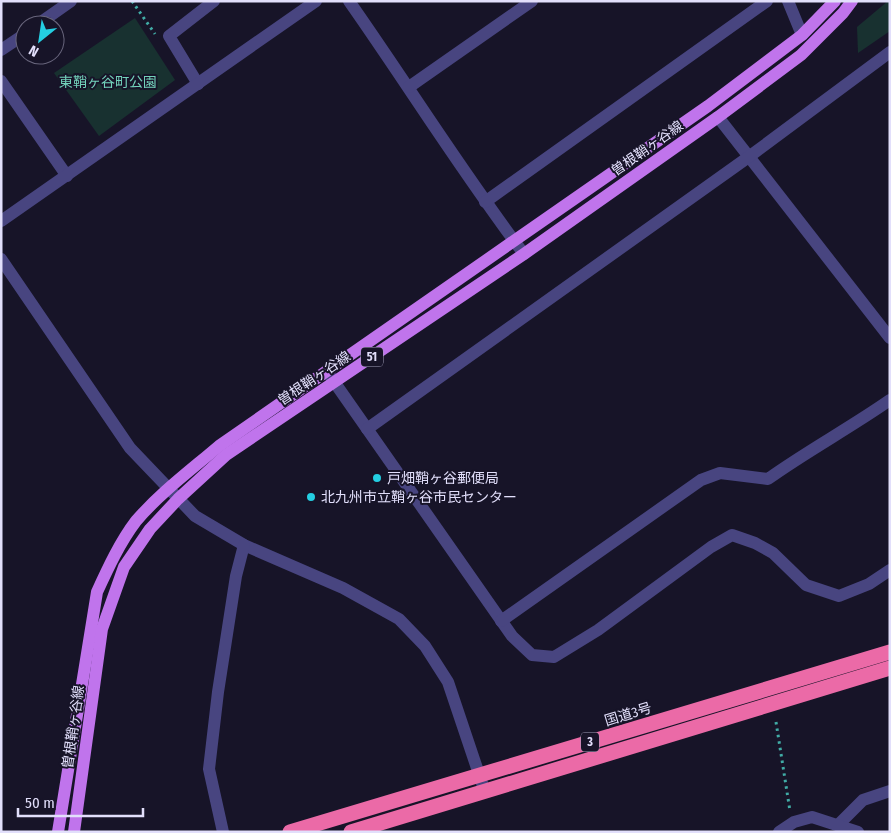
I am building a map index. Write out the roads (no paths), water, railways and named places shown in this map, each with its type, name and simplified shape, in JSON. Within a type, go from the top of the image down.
[{"type":"highway","name":"国道3号","points":[[290,832],[890,652]]},
{"type":"highway","name":"3","points":[[353,831],[890,668]]},
{"type":"main road","name":"曽根鞘ヶ谷線","points":[[58,832],[97,592],[110,562],[136,522],[168,489],[219,446],[708,106],[802,35],[835,1]]},
{"type":"main road","name":"曽根鞘ヶ谷線","points":[[74,832],[102,630],[124,567],[150,529],[178,498],[226,455],[524,254],[718,117],[801,55],[843,13],[852,1]]},
{"type":"street","points":[[51,15],[71,1]]},
{"type":"street","points":[[198,84],[169,36],[214,1]]},
{"type":"street","points":[[1,221],[316,1]]},
{"type":"street","points":[[349,1],[485,202],[524,254]]},
{"type":"street","points":[[409,88],[532,1]]},
{"type":"street","points":[[485,202],[766,1]]},
{"type":"street","points":[[788,1],[802,35]]},
{"type":"street","points":[[1,50],[15,41]]},
{"type":"street","points":[[367,429],[750,156],[890,52]]},
{"type":"street","points":[[1,81],[67,176]]},
{"type":"street","points":[[718,117],[890,338]]},
{"type":"street","points":[[1,260],[130,448],[195,516],[244,545],[343,588],[399,619],[425,646],[448,682],[484,792]]},
{"type":"street","points":[[327,371],[501,621],[512,636],[532,655],[554,657],[598,630],[710,546],[732,535],[754,543],[773,553],[806,586],[839,596],[869,584],[890,570]]},
{"type":"street","points":[[501,621],[701,480],[720,473],[768,479],[793,461],[862,420],[890,400]]},
{"type":"street","points":[[224,832],[209,768],[218,692],[236,576],[244,545]]},
{"type":"street","points":[[838,825],[863,800],[890,791]]},
{"type":"street","points":[[779,832],[792,823],[812,817],[858,832]]},
{"type":"place","name":"戸畑鞘ヶ谷郵便局","points":[[377,478]]},
{"type":"place","name":"北九州市立鞘ヶ谷市民センター","points":[[311,497]]},
{"type":"park label","name":"東鞘ヶ谷町公園","points":[[108,82]]}]
